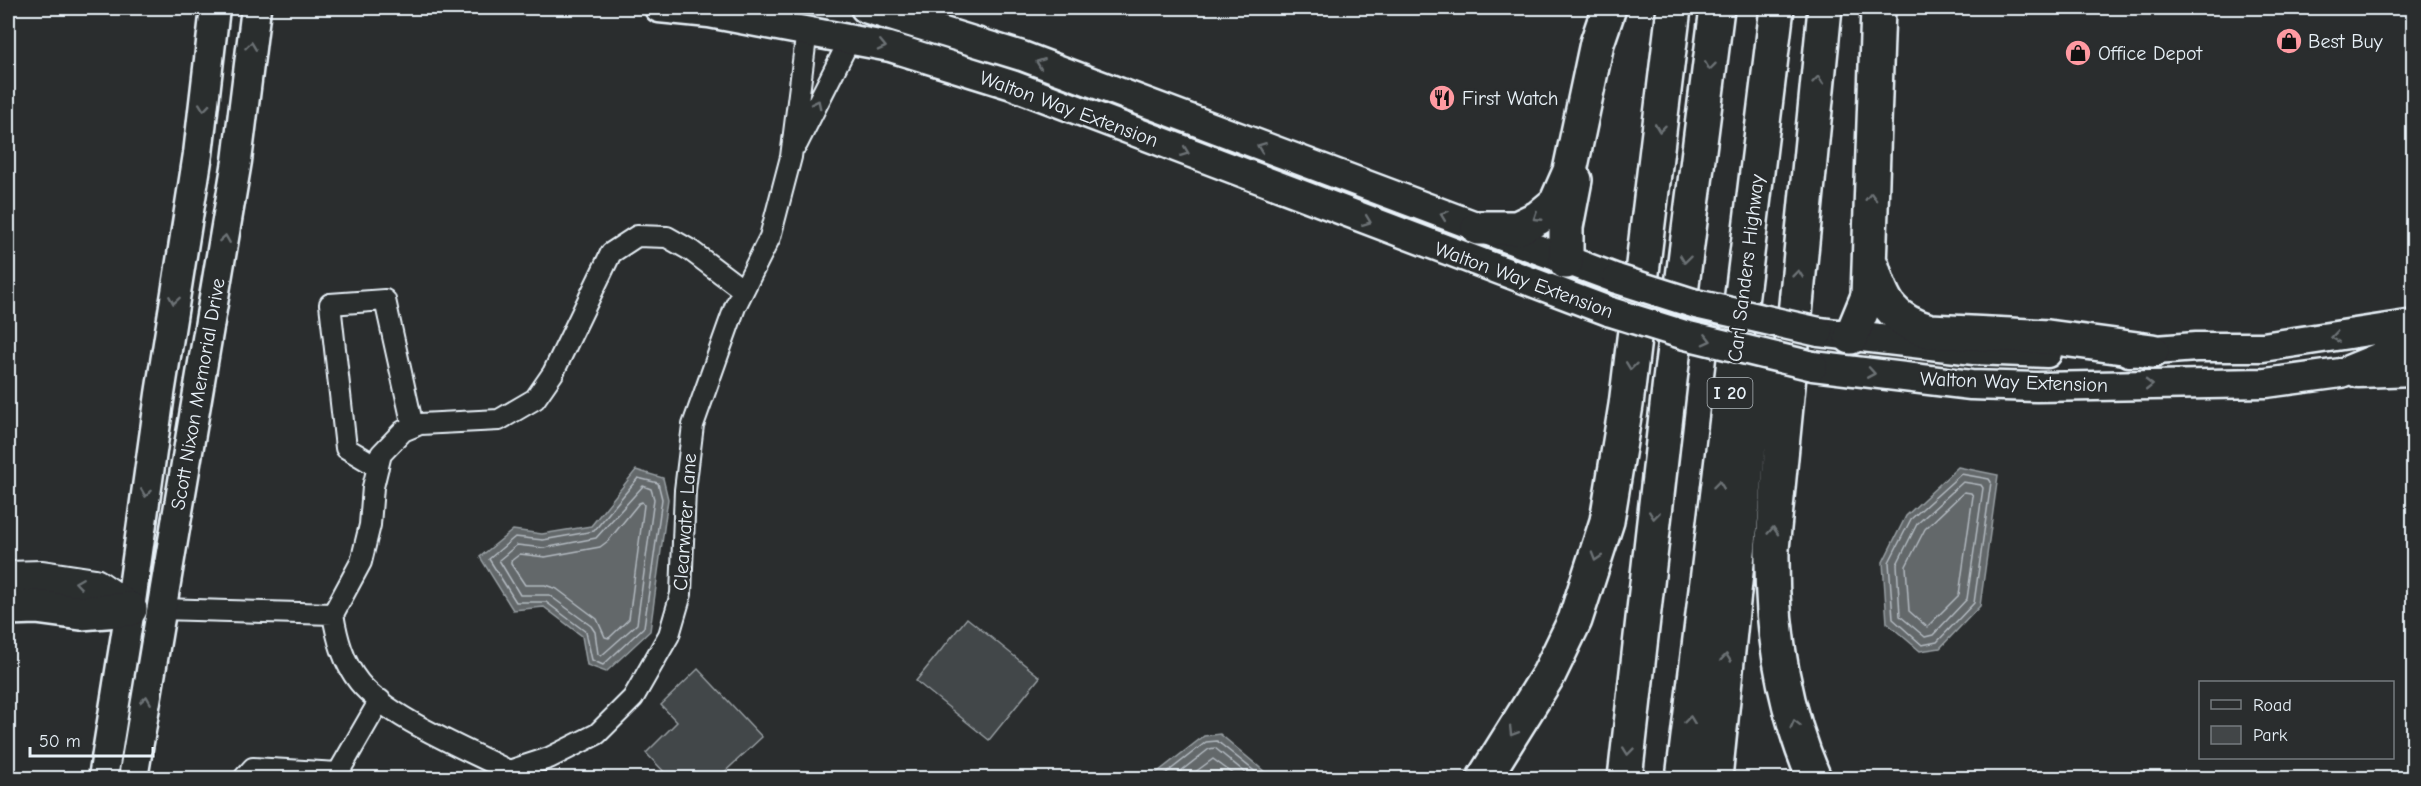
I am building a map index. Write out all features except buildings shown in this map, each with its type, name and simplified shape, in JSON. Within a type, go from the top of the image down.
[{"type":"highway","points":[[1478,228],[1517,228],[1538,218],[1556,203],[1569,171],[1597,43],[1610,8]]},
{"type":"highway","points":[[1566,262],[1566,227],[1570,203],[1610,8]]},
{"type":"highway","points":[[1484,778],[1550,674],[1575,620],[1607,521],[1626,405],[1674,8]]},
{"type":"highway","points":[[1625,778],[1670,380],[1717,8]]},
{"type":"highway","name":"Carl Sanders Highway","points":[[1683,778],[1777,8]]},
{"type":"highway","points":[[1714,778],[1785,92],[1781,8]]},
{"type":"highway","points":[[1814,778],[1796,731],[1781,674],[1774,625],[1772,549],[1825,8]]},
{"type":"highway","points":[[1851,337],[1868,296],[1878,8]]},
{"type":"highway","points":[[1869,255],[1881,295],[1890,308],[1917,327],[1930,331],[2048,337],[2152,351]]},
{"type":"highway","points":[[8,608],[36,607],[81,614],[145,609]]},
{"type":"main road","name":"Scott Nixon Memorial Drive","points":[[133,778],[160,394],[198,154],[215,8]]},
{"type":"main road","name":"Scott Nixon Memorial Drive","points":[[103,778],[145,609],[237,161],[256,8]]},
{"type":"main road","name":"Walton Way Extension","points":[[659,8],[709,13],[890,47],[1012,85],[1570,298],[1685,335],[1817,366],[1971,385],[2037,387],[2266,383],[2341,373],[2414,343]]},
{"type":"main road","name":"Walton Way Extension","points":[[865,8],[1022,56],[1566,262],[1696,304],[1819,332],[1974,351],[2061,353],[2152,351],[2196,347],[2263,347],[2414,324]]},
{"type":"main road","points":[[1064,105],[1078,77]]},
{"type":"main road","points":[[1566,262],[1570,298]]},
{"type":"main road","points":[[2376,330],[2414,310]]},
{"type":"main road","points":[[1817,366],[1845,346],[1851,337]]},
{"type":"main road","points":[[2341,373],[2414,371]]},
{"type":"main road","points":[[8,578],[42,577],[95,585],[145,609]]},
{"type":"street","name":"Clearwater Lane","points":[[333,614],[338,644],[359,682],[393,711],[509,771],[533,771],[549,758],[597,734],[633,698],[669,635],[681,594],[685,490],[693,425],[735,307],[770,237],[791,157],[807,30]]},
{"type":"street","points":[[791,157],[850,39]]},
{"type":"street","points":[[145,609],[333,614],[361,562],[370,525],[373,487],[381,453],[403,431],[420,424],[499,420],[535,399],[553,373],[611,253],[637,236],[667,237],[690,250],[743,290]]},
{"type":"street","points":[[378,467],[346,447],[330,304],[386,300],[413,427]]},
{"type":"street","points":[[243,778],[253,768],[340,776],[380,700]]},
{"type":"green space","points":[[967,618],[1040,677],[989,740],[916,681]]},
{"type":"green space","points":[[698,669],[762,737],[718,778],[670,778],[646,753],[677,722],[661,705]]},
{"type":"water","points":[[1958,467],[1998,475],[1980,606],[1940,648],[1920,651],[1887,623],[1883,562],[1906,516]]},
{"type":"water","points":[[636,470],[663,478],[668,499],[650,631],[606,672],[587,665],[582,636],[544,607],[513,610],[480,557],[513,530],[542,534],[591,526]]},
{"type":"water","points":[[1220,734],[1272,778],[1150,778],[1204,736]]},
{"type":"place","name":"Best Buy","points":[[2289,41]]},
{"type":"place","name":"Office Depot","points":[[2078,53]]},
{"type":"place","name":"First Watch","points":[[1442,98]]}]
